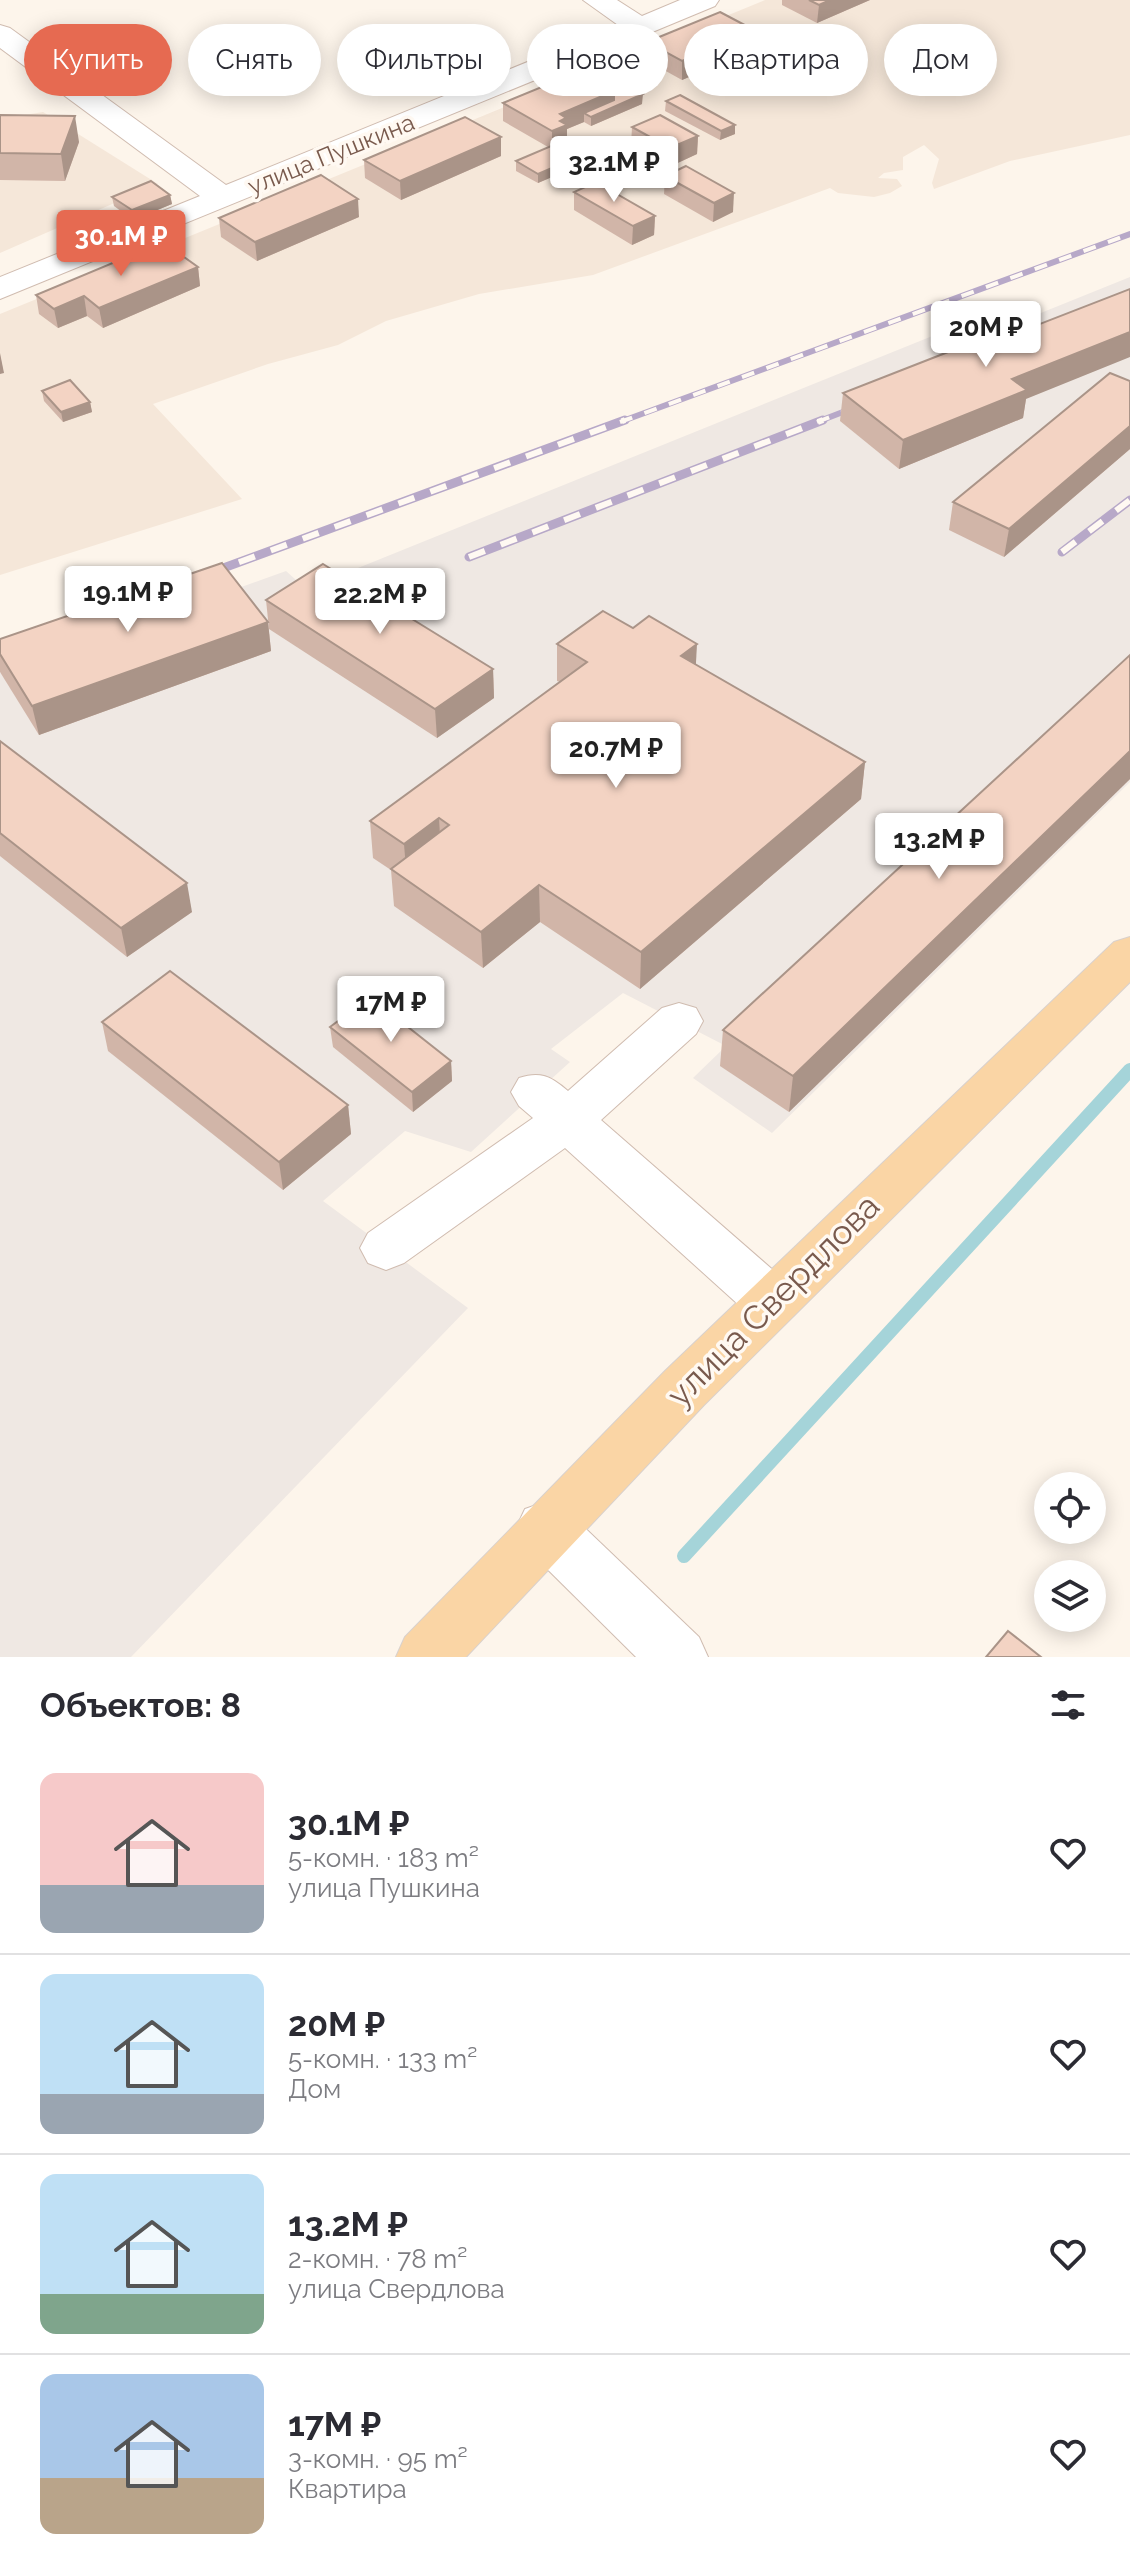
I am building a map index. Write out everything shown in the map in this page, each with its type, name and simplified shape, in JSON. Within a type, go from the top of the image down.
[{"type":"main road","name":"улица Свердлова","points":[[426,1657],[545,1528],[770,1300],[1130,954]]},
{"type":"street","points":[[597,0],[635,24]]},
{"type":"street","name":"улица Пушкина","points":[[647,24],[705,0]]},
{"type":"street","points":[[0,34],[224,198]]},
{"type":"street","name":"улица Пушкина","points":[[0,289],[527,73]]},
{"type":"street","points":[[386,1248],[552,1106],[679,1021]]},
{"type":"street","points":[[552,1106],[770,1300]]},
{"type":"street","points":[[545,1528],[678,1657]]},
{"type":"shaded area","points":[[765,0],[1130,0],[1130,135],[1010,161],[934,189],[932,183],[939,159],[924,145],[903,157],[903,170],[884,173],[878,178],[897,179],[902,186],[890,193],[874,197],[838,193],[830,188],[593,275],[479,294],[386,321],[338,345],[268,364],[153,404],[242,499],[0,575],[0,314],[531,96],[668,96],[668,40],[684,33],[684,96],[868,96],[868,24],[707,24]]},
{"type":"shaded area","points":[[43,112],[158,184],[0,253],[0,119]]},
{"type":"shaded area","points":[[1130,277],[1130,782],[772,1133],[693,1078],[726,1046],[623,993],[551,1049],[570,1062],[471,1152],[405,1131],[323,1201],[468,1308],[131,1657],[0,1657],[0,673],[286,571],[306,589],[972,320],[991,333]]},
{"type":"building","points":[[809,0],[830,0],[819,5]]},
{"type":"building","points":[[720,12],[743,24],[691,24]]},
{"type":"building","points":[[684,27],[684,60],[668,53],[668,33]]},
{"type":"building","points":[[527,93],[527,96],[602,96],[560,114],[566,118],[560,121],[567,125],[552,131],[503,103]]},
{"type":"building","points":[[680,95],[735,125],[721,131],[666,101]]},
{"type":"building","points":[[614,96],[638,96],[591,117],[584,113],[614,100]]},
{"type":"building","points":[[0,115],[75,116],[61,154],[0,153]]},
{"type":"building","points":[[660,115],[698,136],[670,148],[632,127]]},
{"type":"building","points":[[465,117],[501,137],[400,181],[364,160]]},
{"type":"building","points":[[551,146],[573,159],[538,174],[516,161]]},
{"type":"building","points":[[686,166],[734,193],[714,203],[665,176]]},
{"type":"building","points":[[321,175],[358,199],[255,242],[219,218]]},
{"type":"building","points":[[151,181],[170,195],[132,210],[112,197]]},
{"type":"building","points":[[596,182],[655,216],[633,226],[574,192]]},
{"type":"building","points":[[163,242],[198,267],[99,308],[84,296],[54,309],[36,295]]},
{"type":"building","points":[[1130,289],[1130,332],[1012,379],[1027,390],[903,440],[843,393],[966,345],[973,350]]},
{"type":"building","points":[[1110,373],[1130,381],[1130,426],[1009,529],[953,502]]},
{"type":"building","points":[[70,380],[90,402],[61,412],[42,391]]},
{"type":"building","points":[[222,563],[268,622],[32,706],[0,654],[0,639]]},
{"type":"building","points":[[323,564],[493,669],[435,709],[266,600]]},
{"type":"building","points":[[603,611],[633,628],[649,616],[697,644],[681,656],[865,762],[641,952],[539,885],[481,932],[391,869],[449,825],[439,818],[404,844],[370,821],[587,662],[557,644]]},
{"type":"building","points":[[1130,655],[1130,751],[793,1076],[723,1030]]},
{"type":"building","points":[[0,741],[187,883],[121,928],[0,833]]},
{"type":"building","points":[[170,971],[348,1105],[279,1162],[102,1022]]},
{"type":"building","points":[[370,997],[451,1061],[412,1092],[330,1027]]},
{"type":"building","points":[[1008,1631],[1041,1657],[986,1657]]},
{"type":"waterway","points":[[684,1556],[1130,1070]]},
{"type":"railway","points":[[620,422],[1130,234]]},
{"type":"railway","points":[[817,422],[861,405]]},
{"type":"railway","points":[[207,574],[625,420]]},
{"type":"railway","points":[[469,557],[823,420]]},
{"type":"railway","points":[[1062,552],[1130,500]]}]
